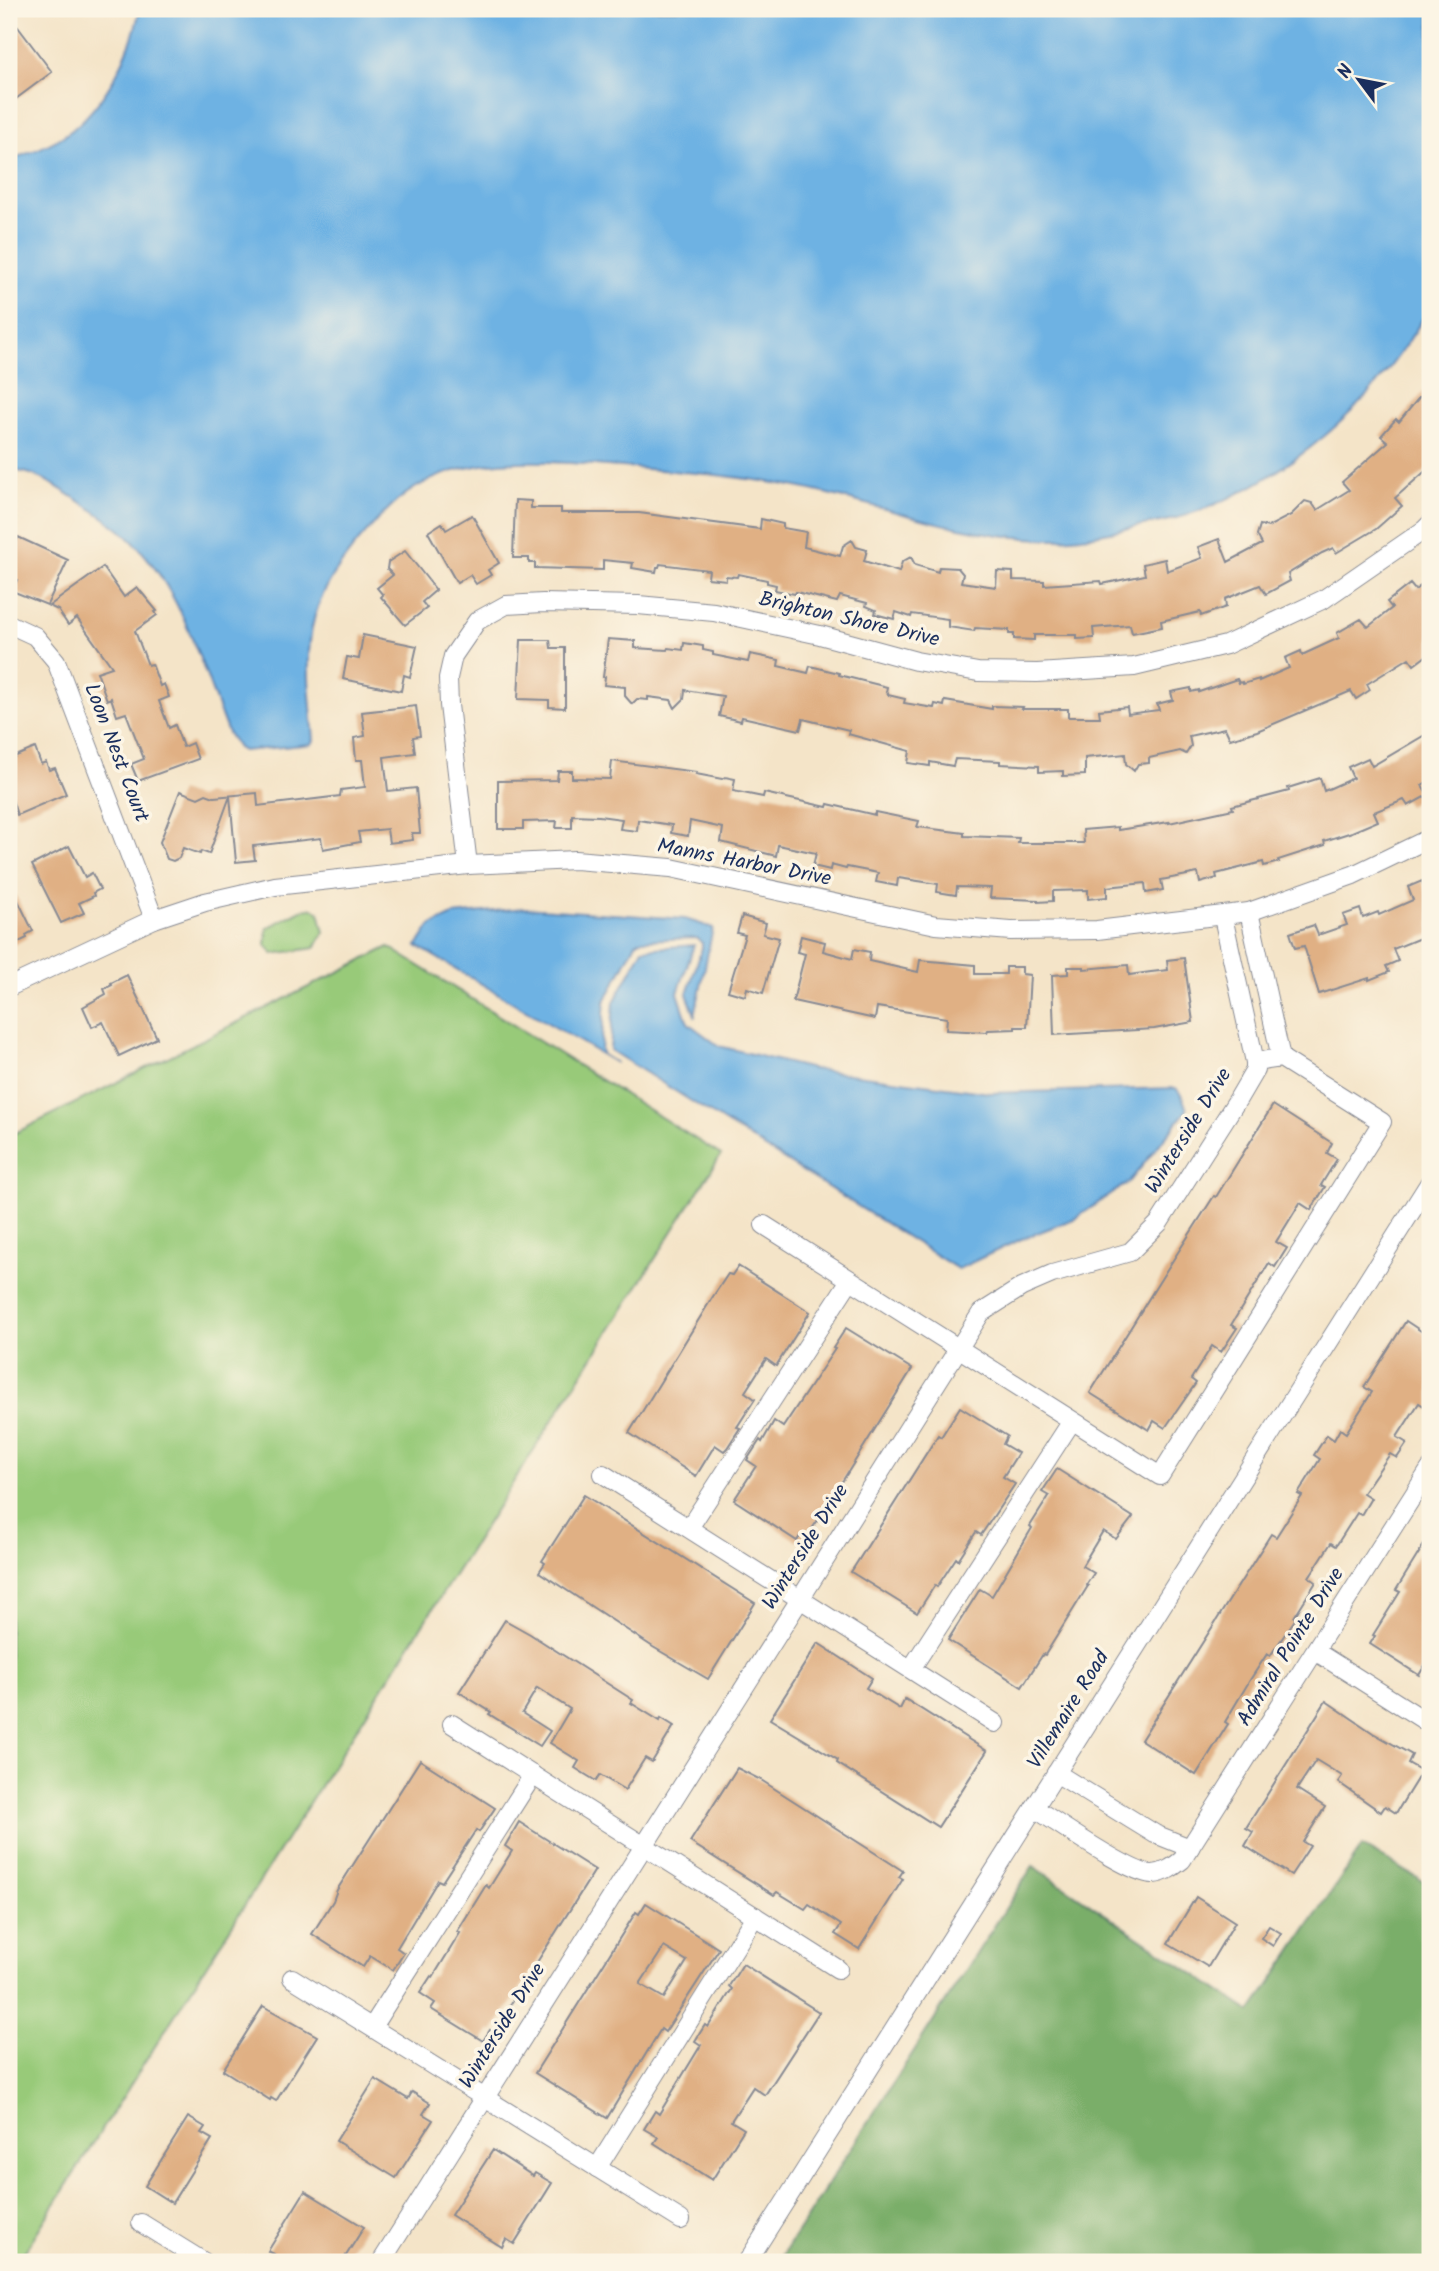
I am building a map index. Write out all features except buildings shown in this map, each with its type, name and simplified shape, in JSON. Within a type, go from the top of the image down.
[{"type":"street","name":"Brighton Shore Drive","points":[[468,865],[448,678],[453,656],[477,621],[506,605],[638,605],[714,612],[820,635],[916,661],[978,672],[1037,673],[1134,667],[1226,645],[1324,599],[1430,524]]},
{"type":"street","name":"Loon Nest Court","points":[[9,624],[35,636],[55,661],[154,919]]},
{"type":"street","name":"Manns Harbor Drive","points":[[9,987],[154,919],[205,902],[275,886],[468,865],[575,860],[671,868],[936,925],[1011,931],[1097,930],[1249,912],[1353,875],[1430,838]]},
{"type":"street","points":[[1249,912],[1281,1058]]},
{"type":"street","name":"Winterside Drive","points":[[381,2262],[981,1312],[1022,1287],[1052,1274],[1130,1252],[1159,1223],[1238,1099],[1255,1070],[1255,1062],[1223,916]]},
{"type":"street","points":[[764,1226],[1160,1476],[1382,1122],[1281,1058],[1255,1062]]},
{"type":"street","name":"Villemaire Road","points":[[747,2262],[1430,1182]]},
{"type":"street","points":[[689,1528],[850,1280]]},
{"type":"street","points":[[911,1670],[1072,1421]]},
{"type":"street","name":"Admiral Pointe Drive","points":[[1034,1808],[1131,1868],[1151,1875],[1169,1871],[1182,1860],[1430,1469]]},
{"type":"street","points":[[604,1474],[995,1723]]},
{"type":"street","points":[[1315,1651],[1430,1724]]},
{"type":"street","points":[[452,1724],[838,1969]]},
{"type":"street","points":[[1056,1773],[1155,1834],[1191,1848]]},
{"type":"street","points":[[372,2028],[533,1774]]},
{"type":"street","points":[[597,2168],[755,1916]]},
{"type":"street","points":[[292,1978],[681,2221]]},
{"type":"street","points":[[141,2223],[204,2262]]},
{"type":"green space","points":[[313,908],[319,912],[324,932],[315,948],[273,954],[266,945],[267,928],[301,910]]},
{"type":"green space","points":[[389,947],[721,1155],[18,2262],[9,2262],[9,1136]]},
{"type":"green space","points":[[1362,1846],[1430,1885],[1430,2262],[778,2262],[1033,1866],[1251,2012]]},
{"type":"water","points":[[140,9],[1430,9],[1430,306],[1410,340],[1375,386],[1325,436],[1296,458],[1235,495],[1203,509],[1170,520],[1098,534],[1045,539],[989,534],[799,487],[698,473],[535,462],[476,466],[448,473],[421,484],[387,510],[350,552],[324,593],[315,616],[310,642],[312,744],[243,751],[228,733],[198,653],[175,602],[145,555],[125,534],[60,489],[36,476],[9,470],[9,160],[42,148],[65,135],[97,105],[124,59]]},
{"type":"water","points":[[524,908],[685,919],[713,928],[695,1015],[687,994],[702,948],[702,943],[697,938],[641,940],[636,943],[605,1001],[601,1050],[603,1055],[616,1063],[417,946],[430,926],[453,915]]},
{"type":"water","points":[[694,945],[678,993],[688,1023],[719,1046],[812,1069],[990,1093],[1176,1088],[1187,1110],[1130,1181],[1076,1218],[1019,1240],[958,1269],[610,1050],[614,1002],[643,949]]}]
